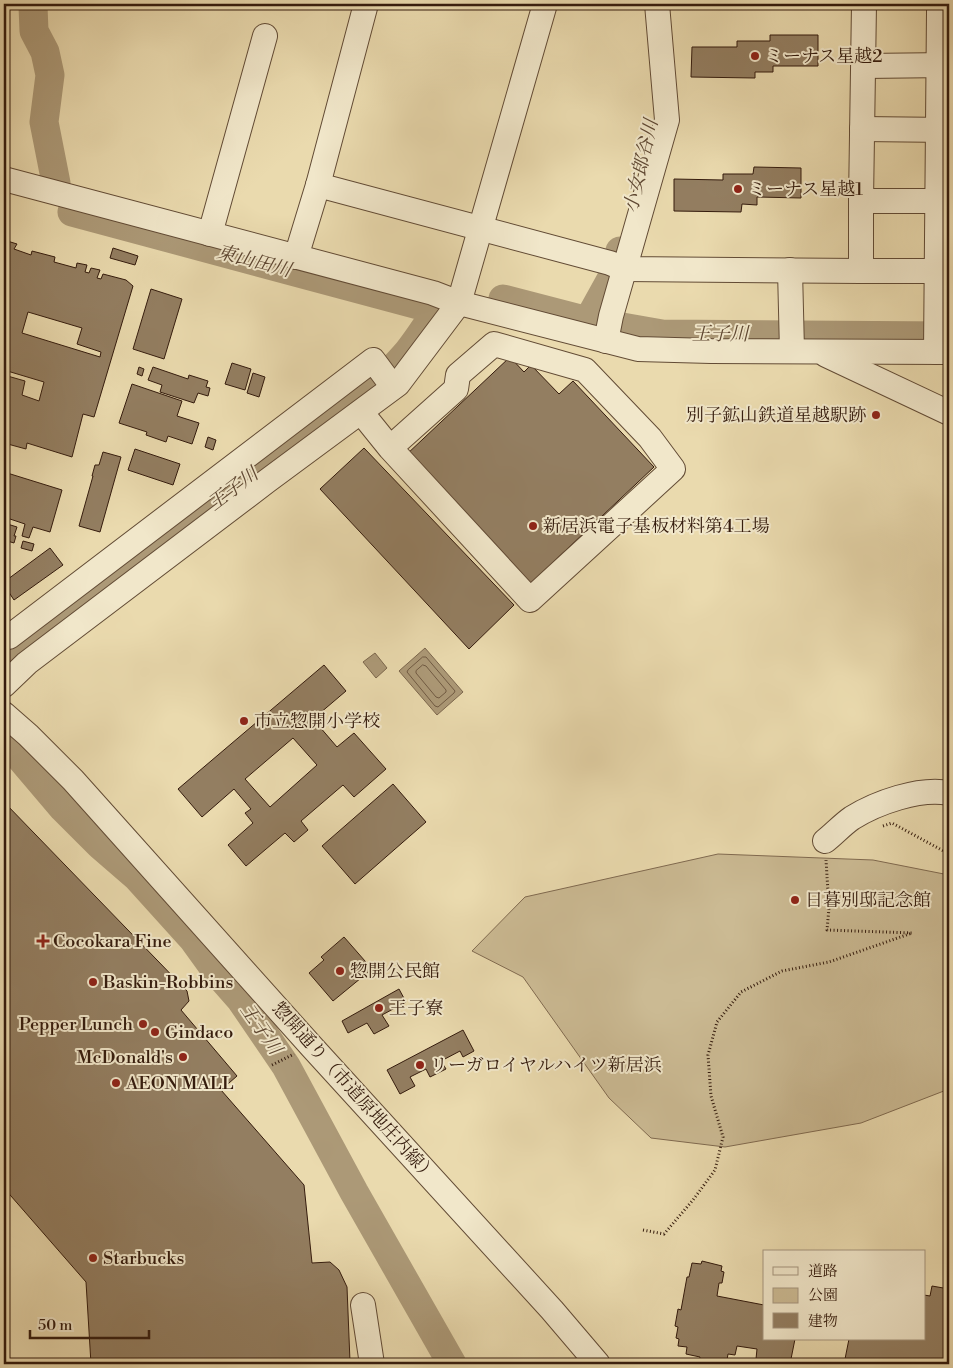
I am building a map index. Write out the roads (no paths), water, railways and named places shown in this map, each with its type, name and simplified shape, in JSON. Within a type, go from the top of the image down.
[{"type":"street","points":[[296,256],[318,185],[366,4]]},
{"type":"street","points":[[4,685],[27,663],[398,384],[459,303],[545,4]]},
{"type":"street","points":[[608,331],[618,266],[667,120],[657,4]]},
{"type":"street","points":[[861,271],[864,4]]},
{"type":"street","points":[[820,352],[940,352],[937,326],[943,271],[944,65],[939,11],[941,4]]},
{"type":"street","points":[[210,234],[265,36]]},
{"type":"street","points":[[864,66],[944,65]]},
{"type":"street","points":[[862,129],[943,130]]},
{"type":"street","points":[[4,179],[433,293],[459,303],[608,331],[638,349],[791,340],[949,413]]},
{"type":"street","points":[[318,185],[618,266],[943,271]]},
{"type":"street","points":[[862,201],[943,201]]},
{"type":"street","points":[[790,270],[791,340]]},
{"type":"street","points":[[361,412],[390,448],[530,600],[673,469],[650,438],[585,370],[494,344],[458,375],[456,389],[390,448]]},
{"type":"street","points":[[899,389],[896,376],[900,362],[906,352]]},
{"type":"street","points":[[9,637],[373,360],[393,387]]},
{"type":"street","name":"惣開通り（市道原地庄内線）","points":[[4,714],[73,780],[552,1310],[598,1364]]},
{"type":"street","points":[[825,841],[851,819],[870,808],[892,800],[927,792],[941,791],[949,793]]},
{"type":"street","points":[[363,1305],[372,1364]]},
{"type":"water","points":[[425,648],[463,692],[437,715],[399,671]]},
{"type":"water","points":[[375,653],[387,668],[376,678],[363,662]]},
{"type":"waterway","name":"東山田川","points":[[34,4],[34,31],[45,52],[50,75],[44,122],[56,183]]},
{"type":"waterway","name":"王子川","points":[[18,654],[19,647],[382,378],[408,352],[437,310],[72,212]]},
{"type":"waterway","name":"小女郎谷川","points":[[588,321],[614,274],[620,251]]},
{"type":"waterway","name":"王子川","points":[[501,307],[503,299],[588,321],[662,334],[949,336]]},
{"type":"waterway","name":"王子川","points":[[6,741],[63,808],[100,845],[137,877],[193,939],[219,975],[241,1000],[286,1066],[354,1192],[452,1364]]},
{"type":"place","name":"ミーナス星越2","points":[[755,56]]},
{"type":"place","name":"ミーナス星越1","points":[[738,189]]},
{"type":"place","name":"別子鉱山鉄道星越駅跡","points":[[876,415]]},
{"type":"place","name":"新居浜電子基板材料第4工場","points":[[533,526]]},
{"type":"place","name":"市立惣開小学校","points":[[244,721]]},
{"type":"place","name":"日暮別邸記念館","points":[[795,900]]},
{"type":"place","name":"Cocokara Fine","points":[[43,941]]},
{"type":"place","name":"惣開公民館","points":[[340,971]]},
{"type":"place","name":"Baskin-Robbins","points":[[93,982]]},
{"type":"place","name":"王子寮","points":[[379,1008]]},
{"type":"place","name":"Pepper Lunch","points":[[143,1024]]},
{"type":"place","name":"Gindaco","points":[[155,1032]]},
{"type":"place","name":"McDonald's","points":[[183,1057]]},
{"type":"place","name":"リーガロイヤルハイツ新居浜","points":[[420,1065]]},
{"type":"place","name":"AEON MALL","points":[[116,1083]]},
{"type":"place","name":"Starbucks","points":[[93,1258]]}]
